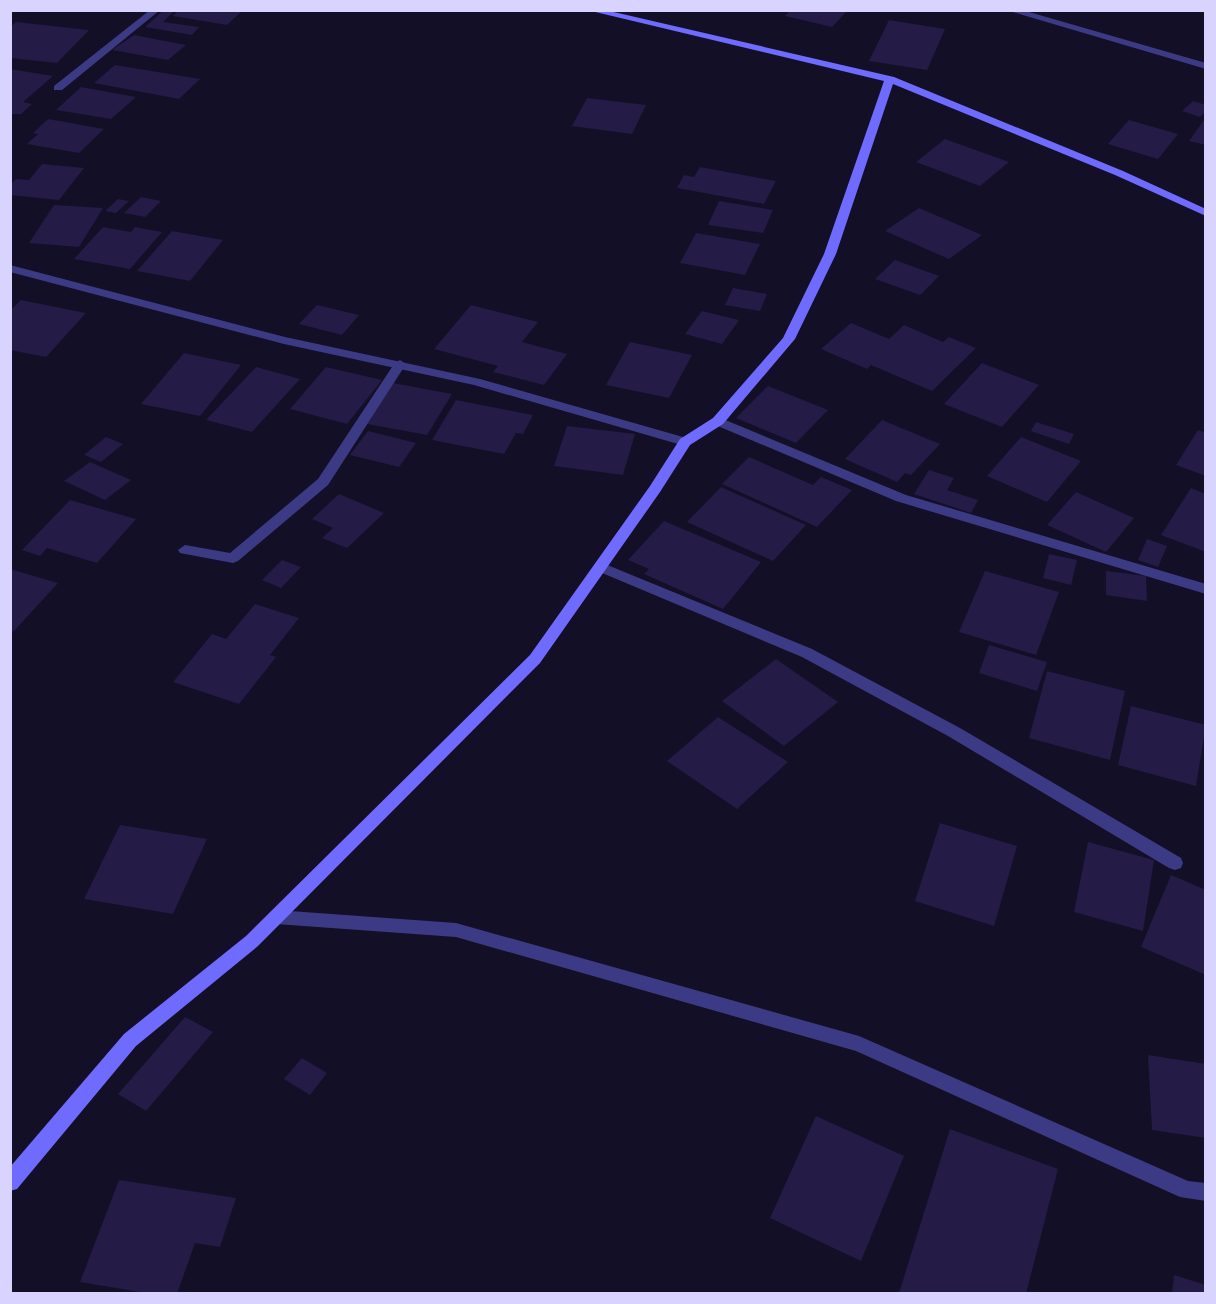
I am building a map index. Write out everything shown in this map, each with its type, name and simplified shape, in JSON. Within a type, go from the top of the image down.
[{"type":"street","points":[[58,88],[156,10]]},
{"type":"street","points":[[591,10],[890,79],[1119,174],[1206,213]]},
{"type":"street","points":[[1011,10],[1206,66]]},
{"type":"street","points":[[10,1182],[130,1040],[252,941],[535,658],[656,489],[685,442],[718,421],[789,339],[830,254],[890,79]]},
{"type":"street","points":[[10,268],[284,340],[476,382],[685,442]]},
{"type":"street","points":[[185,550],[233,558],[322,482],[400,364]]},
{"type":"street","points":[[718,421],[901,498],[1206,589]]},
{"type":"street","points":[[600,567],[807,653],[954,732],[1175,863]]},
{"type":"street","points":[[276,917],[456,930],[859,1044],[1186,1190],[1206,1192]]},
{"type":"building","points":[[164,10],[175,10],[163,22],[199,27],[192,35],[145,27]]},
{"type":"building","points":[[179,10],[243,10],[227,25],[173,16]]},
{"type":"building","points":[[791,10],[848,10],[832,27],[785,16]]},
{"type":"building","points":[[889,20],[945,29],[927,70],[869,61]]},
{"type":"building","points":[[16,22],[89,30],[57,63],[10,58],[10,27]]},
{"type":"building","points":[[134,35],[186,45],[168,60],[112,50]]},
{"type":"building","points":[[115,65],[200,79],[179,99],[94,83]]},
{"type":"building","points":[[10,69],[53,76],[23,102],[32,104],[21,114],[10,114]]},
{"type":"building","points":[[81,87],[136,97],[111,119],[56,110]]},
{"type":"building","points":[[587,98],[646,105],[632,134],[572,126]]},
{"type":"building","points":[[1193,101],[1206,105],[1206,111],[1200,117],[1182,111]]},
{"type":"building","points":[[1206,117],[1206,145],[1189,141]]},
{"type":"building","points":[[48,119],[104,129],[79,153],[27,144],[38,134],[33,133]]},
{"type":"building","points":[[1129,120],[1178,134],[1158,159],[1108,144]]},
{"type":"building","points":[[945,139],[1009,162],[980,186],[916,162]]},
{"type":"building","points":[[42,164],[84,168],[59,200],[10,195],[10,185],[16,179],[29,180]]},
{"type":"building","points":[[700,167],[776,181],[764,204],[677,188],[684,175],[694,177]]},
{"type":"building","points":[[141,197],[161,201],[145,217],[124,213]]},
{"type":"building","points":[[118,199],[129,201],[116,213],[105,211]]},
{"type":"building","points":[[719,201],[773,210],[763,233],[708,225]]},
{"type":"building","points":[[54,205],[103,208],[79,247],[29,243]]},
{"type":"building","points":[[919,208],[982,235],[949,259],[885,231]]},
{"type":"building","points":[[103,227],[131,232],[135,227],[162,232],[130,269],[74,259]]},
{"type":"building","points":[[172,231],[223,240],[190,281],[137,271]]},
{"type":"building","points":[[696,233],[760,244],[745,275],[680,263]]},
{"type":"building","points":[[895,260],[939,276],[920,295],[875,279]]},
{"type":"building","points":[[733,288],[767,294],[760,311],[725,305]]},
{"type":"building","points":[[21,300],[86,313],[46,357],[10,350],[10,311]]},
{"type":"building","points":[[317,305],[359,315],[342,335],[299,324]]},
{"type":"building","points":[[471,305],[538,322],[522,342],[567,354],[544,385],[493,372],[498,366],[434,349]]},
{"type":"building","points":[[702,311],[739,320],[722,344],[685,334]]},
{"type":"building","points":[[851,323],[889,339],[904,325],[943,342],[949,337],[976,348],[932,391],[871,365],[867,369],[821,349]]},
{"type":"building","points":[[630,342],[692,355],[669,398],[606,385]]},
{"type":"building","points":[[184,353],[241,365],[200,416],[141,404]]},
{"type":"building","points":[[982,363],[1039,385],[1002,427],[944,404]]},
{"type":"building","points":[[256,367],[300,379],[252,432],[206,420]]},
{"type":"building","points":[[326,367],[382,380],[347,424],[290,409]]},
{"type":"building","points":[[393,383],[452,394],[427,435],[367,424]]},
{"type":"building","points":[[768,386],[828,410],[796,443],[736,418]]},
{"type":"building","points":[[456,400],[533,415],[523,434],[516,433],[504,454],[432,440]]},
{"type":"building","points":[[882,420],[940,444],[911,475],[905,473],[897,482],[845,459]]},
{"type":"building","points":[[1036,422],[1074,434],[1069,444],[1031,431]]},
{"type":"building","points":[[567,426],[635,434],[623,475],[554,466]]},
{"type":"building","points":[[1198,430],[1206,433],[1206,476],[1176,465]]},
{"type":"building","points":[[368,431],[416,443],[399,467],[350,455]]},
{"type":"building","points":[[106,437],[123,444],[101,462],[84,455]]},
{"type":"building","points":[[1021,437],[1081,461],[1047,502],[987,476]]},
{"type":"building","points":[[749,457],[813,485],[821,477],[852,490],[817,527],[722,484]]},
{"type":"building","points":[[90,462],[131,480],[105,500],[64,481]]},
{"type":"building","points":[[929,470],[954,478],[947,490],[978,500],[971,513],[914,494]]},
{"type":"building","points":[[721,487],[806,525],[773,561],[687,522]]},
{"type":"building","points":[[1191,488],[1206,494],[1206,552],[1161,535]]},
{"type":"building","points":[[1076,492],[1134,518],[1106,552],[1047,525]]},
{"type":"building","points":[[339,494],[384,513],[347,548],[322,538],[333,528],[312,519]]},
{"type":"building","points":[[70,500],[136,519],[97,563],[47,548],[40,556],[22,550]]},
{"type":"building","points":[[664,521],[761,562],[723,609],[644,574],[649,569],[628,560]]},
{"type":"building","points":[[1147,539],[1167,546],[1158,567],[1138,560]]},
{"type":"building","points":[[1049,554],[1077,560],[1071,585],[1043,578]]},
{"type":"building","points":[[282,560],[301,567],[281,588],[262,580]]},
{"type":"building","points":[[10,569],[58,583],[14,631],[10,630]]},
{"type":"building","points":[[985,571],[1059,592],[1036,655],[959,632]]},
{"type":"building","points":[[1106,571],[1146,576],[1147,601],[1106,595]]},
{"type":"building","points":[[255,604],[299,618],[270,655],[276,657],[239,704],[173,682],[212,634],[226,639]]},
{"type":"building","points":[[989,645],[1047,662],[1037,691],[979,673]]},
{"type":"building","points":[[776,659],[838,702],[784,746],[722,701]]},
{"type":"building","points":[[1047,671],[1125,691],[1110,760],[1029,738]]},
{"type":"building","points":[[1131,706],[1206,725],[1196,786],[1118,765]]},
{"type":"building","points":[[718,717],[788,762],[737,809],[667,761]]},
{"type":"building","points":[[940,823],[1017,846],[994,926],[915,901]]},
{"type":"building","points":[[120,825],[207,839],[173,914],[84,899]]},
{"type":"building","points":[[1088,842],[1154,860],[1143,931],[1074,912]]},
{"type":"building","points":[[1171,875],[1206,890],[1206,975],[1141,947]]},
{"type":"building","points":[[185,1017],[213,1032],[146,1111],[118,1094]]},
{"type":"building","points":[[1148,1055],[1206,1064],[1206,1138],[1152,1130]]},
{"type":"building","points":[[302,1058],[327,1073],[310,1095],[284,1079]]},
{"type":"building","points":[[816,1116],[904,1156],[861,1261],[770,1218]]},
{"type":"building","points":[[950,1129],[1058,1169],[1026,1294],[899,1293]]},
{"type":"building","points":[[119,1180],[236,1198],[220,1247],[195,1243],[177,1294],[152,1294],[80,1282]]},
{"type":"building","points":[[1174,1275],[1206,1285],[1206,1294],[1172,1294]]}]
